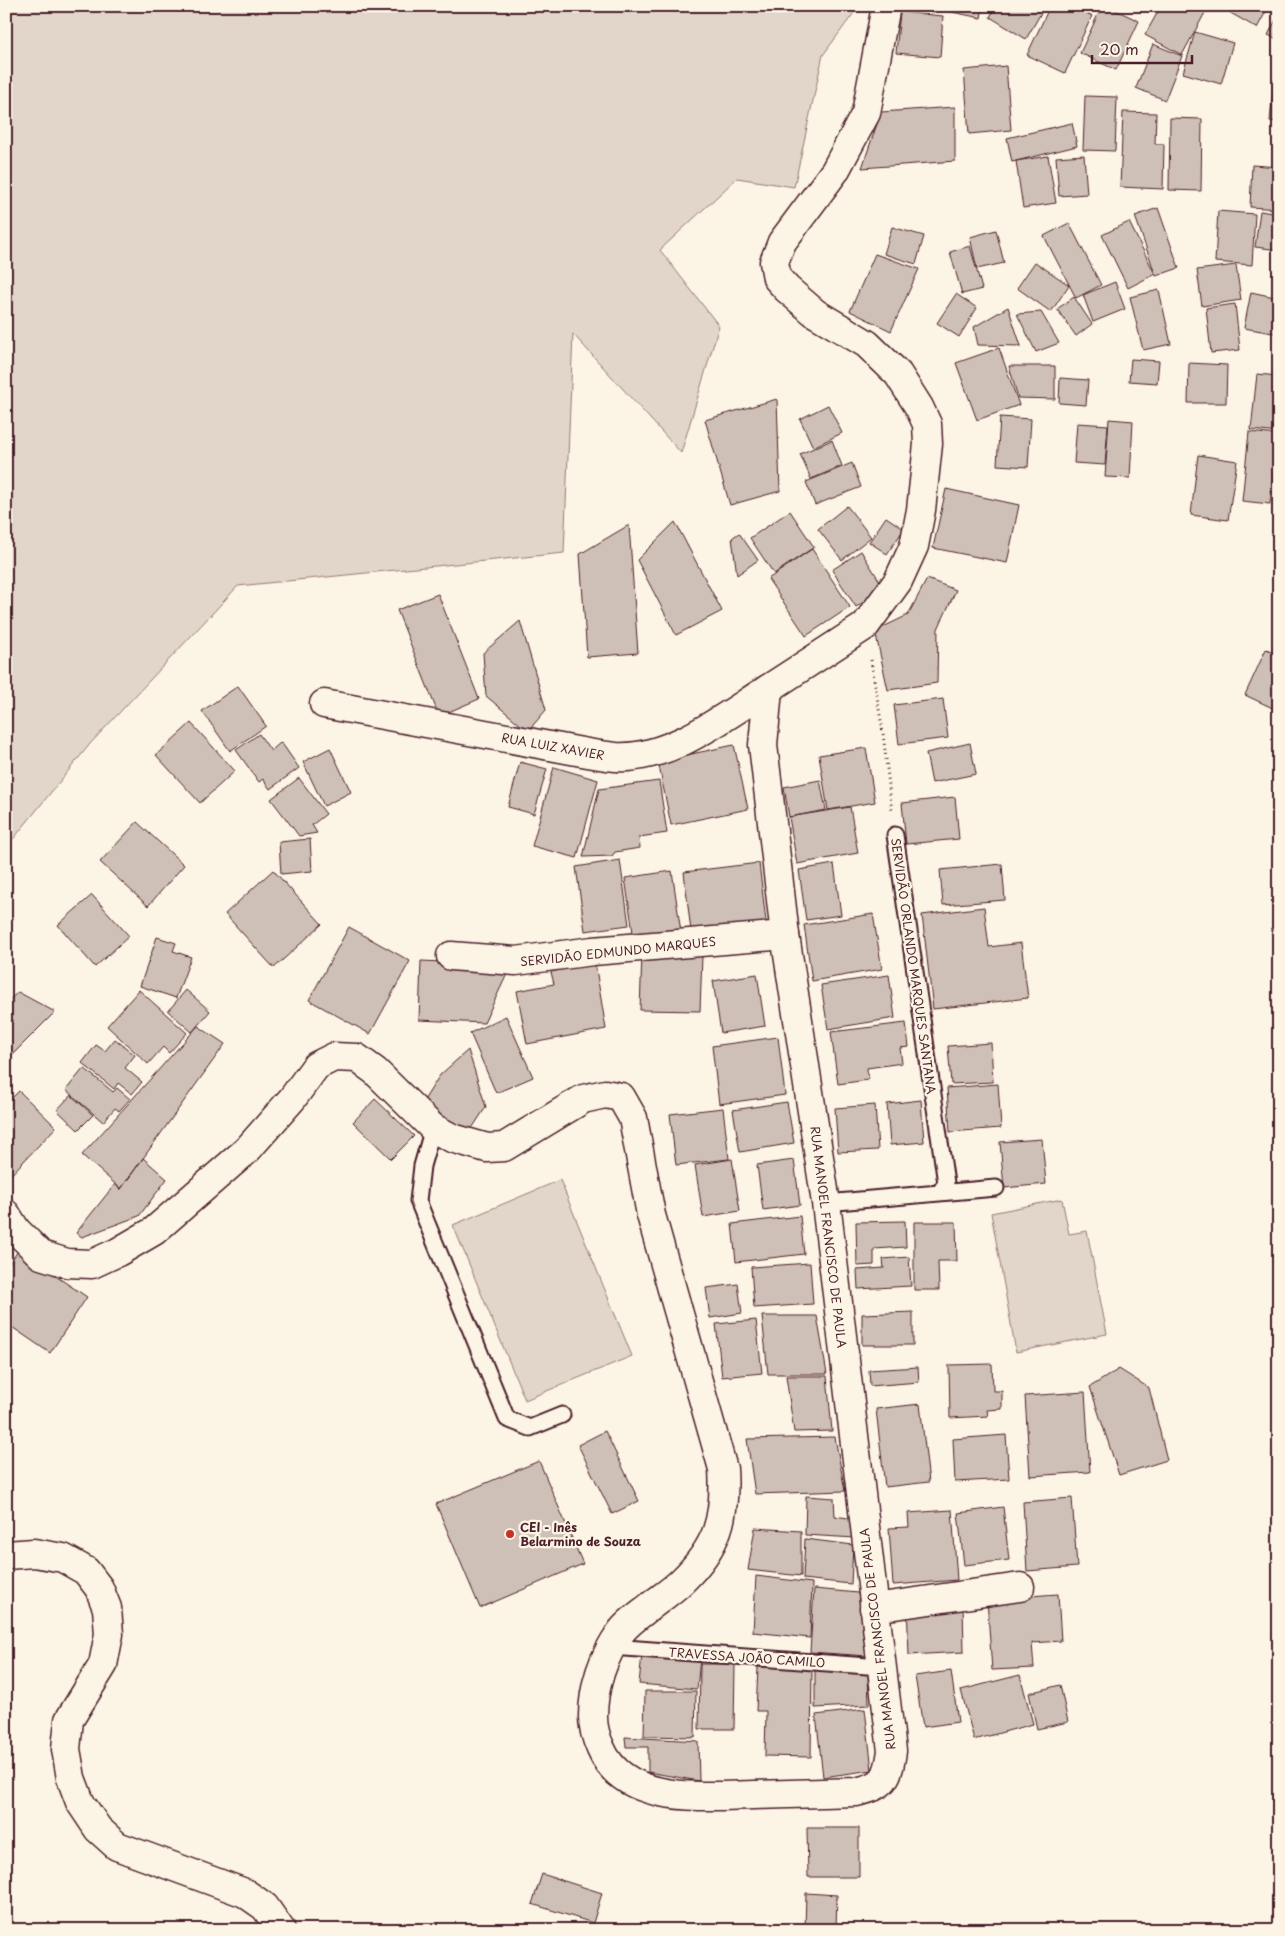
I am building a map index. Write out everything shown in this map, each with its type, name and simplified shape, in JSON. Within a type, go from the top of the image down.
[{"type":"street","points":[[768,689],[865,626],[898,581],[914,546],[921,510],[928,444],[927,424],[919,407],[898,374],[867,344],[815,313],[787,289],[777,278],[774,262],[782,242],[835,171],[866,113],[886,6]]},
{"type":"street","name":"RUA LUIZ XAVIER","points":[[324,704],[617,757],[656,752],[700,732],[768,689]]},
{"type":"street","name":"RUA MANOEL FRANCISCO DE PAULA","points":[[6,1214],[16,1230],[41,1255],[68,1263],[92,1264],[118,1252],[154,1231],[248,1150],[292,1099],[316,1066],[334,1057],[357,1058],[375,1071],[433,1128],[452,1138],[487,1148],[504,1147],[583,1099],[605,1094],[621,1097],[633,1118],[652,1216],[723,1469],[724,1491],[721,1520],[711,1545],[681,1582],[622,1631],[601,1667],[593,1703],[593,1730],[604,1757],[614,1770],[632,1783],[688,1797],[856,1792],[875,1788],[889,1772],[892,1751],[826,1203],[785,935],[763,745],[768,689]]},
{"type":"street","name":"SERVIDÃO EDMUNDO MARQUES","points":[[451,956],[516,961],[593,951],[785,935]]},
{"type":"street","points":[[6,1555],[34,1553],[63,1558],[86,1571],[99,1588],[107,1608],[109,1634],[103,1665],[69,1720],[66,1749],[71,1778],[80,1802],[98,1829],[117,1846],[244,1893],[265,1907],[281,1930]]},
{"type":"street","points":[[874,1608],[1020,1586]]},
{"type":"lane","name":"SERVIDÃO ORLANDO MARQUES SANTANA","points":[[895,835],[946,1183],[939,1193]]},
{"type":"lane","points":[[433,1128],[422,1166],[418,1201],[507,1419],[530,1428],[562,1415]]},
{"type":"lane","points":[[826,1203],[996,1188]]},
{"type":"lane","name":"TRAVESSA JOÃO CAMILO","points":[[612,1647],[881,1667]]},
{"type":"path","name":"SERVIDÃO ORLANDO MARQUES SANTANA","points":[[865,626],[883,733],[895,835]]},
{"type":"shaded area","points":[[6,6],[859,6],[823,55],[794,187],[737,178],[660,250],[719,326],[681,453],[573,334],[564,553],[238,586],[90,744],[6,848]]},
{"type":"shaded area","points":[[560,1180],[632,1356],[525,1400],[453,1225]]},
{"type":"shaded area","points":[[1062,1199],[1069,1234],[1087,1231],[1107,1334],[1016,1352],[991,1213]]},
{"type":"building","points":[[923,6],[983,6],[981,18]]},
{"type":"building","points":[[996,6],[1045,6],[1026,39],[990,17]]},
{"type":"building","points":[[1050,6],[1072,6],[1092,16],[1065,73],[1027,55]]},
{"type":"building","points":[[1102,6],[1107,6],[1139,21],[1116,70],[1080,53]]},
{"type":"building","points":[[1161,6],[1201,6],[1207,9],[1182,55],[1145,35]]},
{"type":"building","points":[[1230,6],[1269,6],[1257,28],[1227,11]]},
{"type":"building","points":[[900,12],[943,16],[940,57],[896,53]]},
{"type":"building","points":[[1279,14],[1279,40],[1268,35]]},
{"type":"building","points":[[1195,32],[1233,43],[1221,84],[1183,73]]},
{"type":"building","points":[[1153,44],[1182,56],[1165,100],[1136,88]]},
{"type":"building","points":[[1006,66],[1011,130],[969,134],[964,70]]},
{"type":"building","points":[[1279,75],[1279,122],[1270,121],[1274,80]]},
{"type":"building","points":[[1085,96],[1117,97],[1115,151],[1083,150]]},
{"type":"building","points":[[955,107],[955,161],[862,168],[881,112]]},
{"type":"building","points":[[1123,112],[1156,113],[1155,144],[1164,144],[1163,189],[1120,187]]},
{"type":"building","points":[[1170,118],[1202,119],[1201,191],[1169,190]]},
{"type":"building","points":[[1072,123],[1077,146],[1012,162],[1007,138]]},
{"type":"building","points":[[1084,155],[1087,194],[1059,196],[1056,157]]},
{"type":"building","points":[[1048,156],[1056,203],[1023,208],[1016,161]]},
{"type":"building","points":[[1252,165],[1279,167],[1278,209],[1250,207]]},
{"type":"building","points":[[1158,208],[1179,268],[1156,276],[1135,216]]},
{"type":"building","points":[[1218,211],[1255,214],[1252,265],[1215,262]]},
{"type":"building","points":[[1260,211],[1279,214],[1279,250],[1255,247]]},
{"type":"building","points":[[1129,222],[1155,274],[1128,288],[1102,235]]},
{"type":"building","points":[[1069,223],[1101,285],[1076,298],[1044,236]]},
{"type":"building","points":[[892,227],[924,236],[916,264],[884,254]]},
{"type":"building","points":[[996,230],[1004,263],[977,269],[970,237]]},
{"type":"building","points":[[970,246],[982,289],[962,294],[950,252]]},
{"type":"building","points":[[875,254],[919,269],[891,331],[850,311]]},
{"type":"building","points":[[1035,262],[1069,285],[1051,312],[1017,288]]},
{"type":"building","points":[[1236,265],[1241,300],[1202,306],[1197,270]]},
{"type":"building","points":[[1115,282],[1125,309],[1093,322],[1083,295]]},
{"type":"building","points":[[1159,290],[1171,344],[1143,350],[1130,297]]},
{"type":"building","points":[[1251,292],[1279,298],[1279,334],[1244,328]]},
{"type":"building","points":[[956,294],[977,308],[959,337],[937,323]]},
{"type":"building","points":[[1074,297],[1092,324],[1076,336],[1057,309]]},
{"type":"building","points":[[1235,304],[1240,350],[1211,353],[1206,308]]},
{"type":"building","points":[[1008,307],[1021,346],[978,345],[974,327]]},
{"type":"building","points":[[1041,312],[1059,343],[1036,352],[1017,314]]},
{"type":"building","points":[[999,348],[1019,405],[977,420],[956,363]]},
{"type":"building","points":[[1131,359],[1159,361],[1157,383],[1129,381]]},
{"type":"building","points":[[1189,363],[1227,365],[1226,403],[1188,403]]},
{"type":"building","points":[[1009,366],[1055,366],[1055,399],[1018,398]]},
{"type":"building","points":[[1257,374],[1279,376],[1279,433],[1251,430]]},
{"type":"building","points":[[1060,378],[1088,380],[1086,405],[1059,403]]},
{"type":"building","points":[[777,399],[780,491],[730,505],[705,420]]},
{"type":"building","points":[[828,405],[842,433],[813,447],[800,419]]},
{"type":"building","points":[[1000,417],[1031,419],[1028,467],[997,465]]},
{"type":"building","points":[[1109,419],[1133,421],[1130,478],[1105,477]]},
{"type":"building","points":[[1077,423],[1108,425],[1105,465],[1074,463]]},
{"type":"building","points":[[1249,432],[1277,435],[1270,504],[1242,501]]},
{"type":"building","points":[[832,440],[842,466],[811,479],[800,454]]},
{"type":"building","points":[[1198,455],[1237,461],[1228,520],[1191,515]]},
{"type":"building","points":[[852,463],[861,487],[815,505],[806,482]]},
{"type":"building","points":[[946,489],[1019,505],[1007,563],[933,548]]},
{"type":"building","points":[[847,506],[871,537],[842,560],[818,529]]},
{"type":"building","points":[[790,511],[814,547],[774,574],[750,538]]},
{"type":"building","points":[[886,517],[904,529],[887,554],[869,542]]},
{"type":"building","points":[[675,522],[722,611],[676,635],[637,560]]},
{"type":"building","points":[[629,525],[638,653],[587,657],[580,554]]},
{"type":"building","points":[[739,533],[758,560],[737,575],[732,538]]},
{"type":"building","points":[[812,549],[850,607],[806,636],[768,579]]},
{"type":"building","points":[[861,551],[884,588],[856,607],[832,570]]},
{"type":"building","points":[[927,579],[956,590],[938,629],[937,683],[888,690],[875,631],[908,615]]},
{"type":"building","points":[[438,594],[479,699],[439,716],[397,610]]},
{"type":"building","points":[[520,621],[546,710],[528,731],[486,696],[483,653]]},
{"type":"building","points":[[1266,649],[1279,654],[1279,711],[1245,695]]},
{"type":"building","points":[[238,686],[266,726],[230,751],[202,711]]},
{"type":"building","points":[[943,699],[948,738],[899,744],[894,705]]},
{"type":"building","points":[[191,723],[235,771],[200,803],[156,755]]},
{"type":"building","points":[[259,734],[271,751],[281,742],[299,768],[270,789],[263,779],[259,782],[236,750]]},
{"type":"building","points":[[970,743],[976,774],[932,783],[926,753]]},
{"type":"building","points":[[734,745],[748,809],[671,825],[658,761]]},
{"type":"building","points":[[330,748],[351,792],[324,806],[303,762]]},
{"type":"building","points":[[866,748],[875,802],[828,810],[819,755]]},
{"type":"building","points":[[520,762],[547,769],[534,814],[508,807]]},
{"type":"building","points":[[554,767],[598,780],[577,858],[532,846]]},
{"type":"building","points":[[299,778],[326,814],[312,825],[317,833],[299,836],[271,799]]},
{"type":"building","points":[[820,780],[826,810],[789,817],[784,787]]},
{"type":"building","points":[[659,781],[667,833],[639,837],[640,848],[615,852],[612,856],[583,857],[599,789]]},
{"type":"building","points":[[955,797],[959,839],[906,844],[902,803]]},
{"type":"building","points":[[850,807],[858,853],[797,864],[789,817]]},
{"type":"building","points":[[137,822],[184,865],[148,906],[100,862]]},
{"type":"building","points":[[310,839],[312,871],[281,874],[279,842]]},
{"type":"building","points":[[620,860],[629,925],[585,931],[576,867]]},
{"type":"building","points":[[759,863],[767,930],[692,940],[684,872]]},
{"type":"building","points":[[834,864],[841,915],[806,920],[799,870]]},
{"type":"building","points":[[1002,864],[1005,900],[943,905],[940,870]]},
{"type":"building","points":[[273,870],[322,924],[274,968],[225,914]]},
{"type":"building","points":[[672,871],[682,939],[635,946],[625,878]]},
{"type":"building","points":[[92,895],[129,936],[95,967],[58,925]]},
{"type":"building","points":[[984,907],[989,947],[1021,943],[1028,998],[933,1009],[922,915]]},
{"type":"building","points":[[873,914],[882,969],[812,981],[804,925]]},
{"type":"building","points":[[349,927],[410,961],[370,1034],[309,1000]]},
{"type":"building","points":[[157,937],[176,943],[173,951],[191,957],[176,998],[140,986]]},
{"type":"building","points":[[642,954],[702,956],[700,1011],[640,1010]]},
{"type":"building","points":[[421,961],[487,964],[507,974],[484,1023],[419,1020]]},
{"type":"building","points":[[595,963],[606,1029],[527,1044],[517,991],[554,984],[551,972]]},
{"type":"building","points":[[757,974],[765,1026],[721,1033],[713,981]]},
{"type":"building","points":[[889,975],[895,1018],[828,1029],[821,985]]},
{"type":"building","points":[[139,990],[187,1033],[169,1053],[163,1047],[148,1064],[107,1026]]},
{"type":"building","points":[[186,990],[210,1011],[192,1032],[168,1011]]},
{"type":"building","points":[[18,992],[55,1012],[6,1061],[6,1003]]},
{"type":"building","points":[[506,1016],[533,1077],[496,1093],[470,1033]]},
{"type":"building","points":[[906,1023],[909,1047],[900,1048],[902,1063],[867,1068],[868,1080],[838,1084],[831,1032]]},
{"type":"building","points":[[198,1026],[225,1044],[121,1189],[82,1155]]},
{"type":"building","points":[[778,1037],[785,1095],[719,1104],[712,1046]]},
{"type":"building","points":[[115,1039],[135,1055],[125,1068],[142,1082],[132,1094],[118,1083],[114,1089],[82,1063],[96,1045],[105,1051]]},
{"type":"building","points":[[991,1043],[993,1082],[951,1084],[948,1046]]},
{"type":"building","points":[[468,1050],[486,1107],[467,1136],[421,1105],[440,1075]]},
{"type":"building","points":[[84,1068],[113,1092],[117,1088],[130,1099],[119,1111],[115,1108],[103,1122],[66,1090]]},
{"type":"building","points":[[998,1084],[1001,1128],[950,1132],[947,1088]]},
{"type":"building","points":[[19,1091],[56,1127],[7,1179],[6,1104]]},
{"type":"building","points":[[71,1095],[93,1115],[78,1130],[57,1110]]},
{"type":"building","points":[[375,1099],[414,1136],[391,1159],[353,1122]]},
{"type":"building","points":[[921,1100],[924,1142],[890,1145],[887,1104]]},
{"type":"building","points":[[787,1102],[794,1143],[740,1152],[733,1110]]},
{"type":"building","points":[[875,1105],[878,1150],[838,1152],[835,1108]]},
{"type":"building","points":[[723,1108],[729,1159],[676,1165],[670,1114]]},
{"type":"building","points":[[1042,1139],[1046,1184],[1004,1188],[1000,1142]]},
{"type":"building","points":[[143,1158],[167,1179],[139,1216],[82,1237],[76,1233],[115,1184],[120,1190]]},
{"type":"building","points":[[732,1159],[740,1211],[703,1217],[695,1165]]},
{"type":"building","points":[[794,1160],[800,1205],[763,1210],[757,1165]]},
{"type":"building","points":[[800,1216],[804,1254],[736,1262],[732,1224]]},
{"type":"building","points":[[905,1221],[906,1247],[874,1249],[874,1265],[857,1266],[856,1222]]},
{"type":"building","points":[[914,1222],[956,1222],[957,1261],[938,1261],[939,1290],[914,1290]]},
{"type":"building","points":[[18,1251],[87,1297],[50,1353],[6,1323],[6,1268]]},
{"type":"building","points":[[909,1257],[911,1286],[858,1289],[857,1270],[884,1268],[883,1259]]},
{"type":"building","points":[[810,1263],[813,1304],[754,1308],[751,1267]]},
{"type":"building","points":[[738,1284],[742,1313],[710,1318],[706,1288]]},
{"type":"building","points":[[913,1312],[913,1345],[862,1345],[862,1314]]},
{"type":"building","points":[[762,1316],[817,1316],[827,1374],[768,1374]]},
{"type":"building","points":[[756,1320],[762,1373],[722,1377],[716,1324]]},
{"type":"building","points":[[992,1364],[993,1391],[1002,1391],[1002,1409],[987,1410],[988,1416],[950,1418],[949,1365]]},
{"type":"building","points":[[918,1367],[919,1382],[870,1386],[869,1370]]},
{"type":"building","points":[[1119,1369],[1149,1388],[1167,1460],[1119,1475],[1090,1387]]},
{"type":"building","points":[[786,1376],[827,1376],[832,1431],[794,1432]]},
{"type":"building","points":[[1085,1392],[1090,1472],[1030,1476],[1025,1396]]},
{"type":"building","points":[[920,1404],[929,1482],[885,1487],[876,1409]]},
{"type":"building","points":[[605,1431],[639,1501],[612,1514],[578,1445]]},
{"type":"building","points":[[1006,1435],[1009,1479],[955,1482],[953,1439]]},
{"type":"building","points":[[835,1437],[845,1491],[755,1494],[747,1439]]},
{"type":"building","name":"CEI - Inês Belarmino de Souza","points":[[539,1461],[583,1564],[480,1608],[436,1504]]},
{"type":"building","points":[[806,1496],[834,1498],[835,1516],[854,1519],[855,1538],[805,1535]]},
{"type":"building","points":[[1072,1498],[1077,1567],[1027,1571],[1023,1502]]},
{"type":"building","points":[[1003,1507],[1009,1560],[964,1565],[958,1513]]},
{"type":"building","points":[[952,1510],[957,1580],[893,1585],[889,1528],[909,1527],[908,1513]]},
{"type":"building","points":[[755,1528],[801,1531],[801,1576],[748,1570]]},
{"type":"building","points":[[805,1539],[853,1545],[851,1584],[803,1579]]},
{"type":"building","points":[[756,1576],[812,1583],[810,1638],[753,1632]]},
{"type":"building","points":[[814,1589],[858,1593],[868,1656],[810,1652]]},
{"type":"building","points":[[1058,1594],[1061,1641],[1032,1643],[1034,1668],[992,1670],[987,1599]]},
{"type":"building","points":[[963,1604],[964,1652],[909,1655],[907,1606]]},
{"type":"building","points":[[642,1654],[700,1659],[697,1689],[639,1684]]},
{"type":"building","points":[[700,1664],[735,1664],[734,1729],[699,1729]]},
{"type":"building","points":[[758,1667],[812,1668],[811,1757],[765,1756],[766,1711],[756,1711]]},
{"type":"building","points":[[815,1670],[868,1674],[869,1705],[815,1708]]},
{"type":"building","points":[[951,1671],[958,1722],[923,1727],[915,1676]]},
{"type":"building","points":[[1020,1675],[1033,1724],[974,1740],[961,1690]]},
{"type":"building","points":[[1060,1685],[1068,1722],[1037,1729],[1029,1693]]},
{"type":"building","points":[[645,1691],[696,1691],[695,1737],[644,1736]]},
{"type":"building","points":[[865,1709],[872,1770],[823,1777],[816,1715]]},
{"type":"building","points":[[625,1737],[698,1741],[699,1781],[648,1772],[648,1747],[626,1747]]},
{"type":"building","points":[[807,1828],[859,1828],[859,1877],[808,1877]]},
{"type":"building","points":[[542,1874],[602,1893],[593,1923],[532,1904]]},
{"type":"building","points":[[806,1893],[837,1895],[836,1930],[805,1930]]},
{"type":"place","name":"CEI - Inês Belarmino de Souza","points":[[510,1534]]}]
